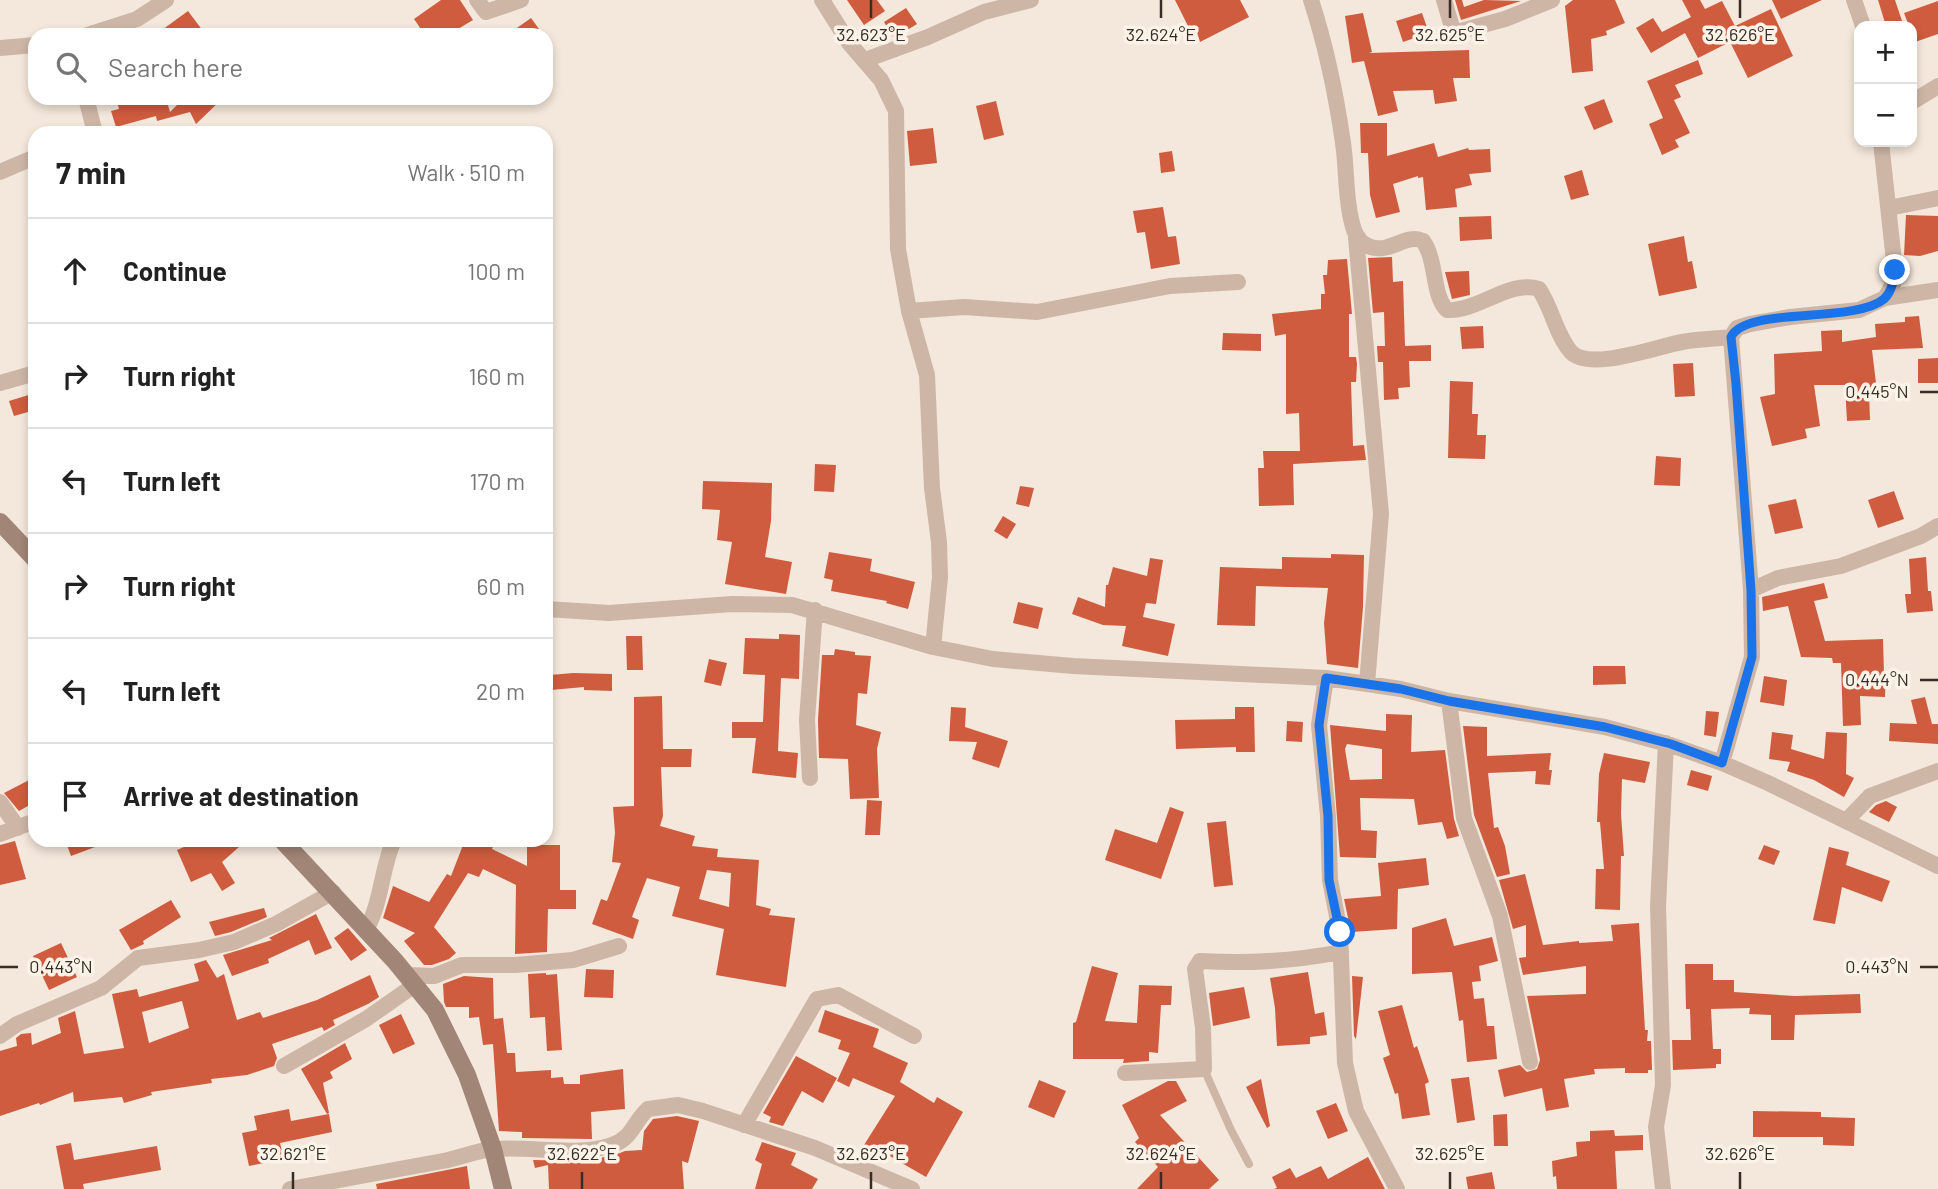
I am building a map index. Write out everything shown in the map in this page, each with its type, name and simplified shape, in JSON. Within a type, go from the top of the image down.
[{"type":"street","points":[[109,28],[137,19],[166,0]]},
{"type":"street","points":[[477,0],[486,12],[521,0]]},
{"type":"street","points":[[822,0],[837,27],[887,89],[896,111],[898,249],[909,311],[928,383],[932,488],[940,557],[933,647]]},
{"type":"street","points":[[865,60],[928,37],[984,12],[1031,0]]},
{"type":"street","points":[[1311,0],[1331,72],[1343,144],[1350,213],[1358,237],[1369,247],[1378,249],[1410,239],[1423,241],[1432,259],[1441,302],[1447,310],[1461,309],[1521,287],[1539,289],[1566,344],[1576,356],[1582,358],[1620,357],[1682,342],[1731,337]]},
{"type":"street","points":[[1444,0],[1452,27],[1457,32],[1505,19],[1552,0]]},
{"type":"street","points":[[1854,0],[1861,21]]},
{"type":"street","points":[[0,48],[28,46]]},
{"type":"street","points":[[1917,99],[1938,86]]},
{"type":"street","points":[[88,105],[93,126]]},
{"type":"street","points":[[1882,147],[1895,270],[1893,284],[1885,298]]},
{"type":"street","points":[[0,172],[28,160]]},
{"type":"street","points":[[1889,208],[1938,198]]},
{"type":"street","points":[[1358,237],[1381,514],[1367,684]]},
{"type":"street","points":[[909,311],[964,307],[1037,312],[1170,286],[1238,282]]},
{"type":"street","points":[[1722,763],[1752,657],[1751,590],[1731,337],[1741,326],[1790,317],[1858,310],[1885,298],[1938,290]]},
{"type":"street","points":[[0,383],[28,375]]},
{"type":"street","points":[[0,522],[28,549]]},
{"type":"street","points":[[1751,590],[1777,578],[1841,566],[1920,536],[1938,526]]},
{"type":"street","points":[[553,609],[609,612],[759,603],[792,605],[933,647],[993,659],[1073,666],[1326,678],[1401,689],[1449,701],[1605,727],[1665,743],[1722,763],[1847,820],[1938,866]]},
{"type":"street","points":[[810,778],[807,720],[815,610]]},
{"type":"street","points":[[1326,678],[1319,725],[1328,816],[1329,880],[1338,916],[1343,1031],[1350,1090],[1356,1111],[1397,1189]]},
{"type":"street","points":[[1449,701],[1464,818],[1500,916],[1530,1062]]},
{"type":"street","points":[[1663,1189],[1656,1127],[1663,1085],[1658,905],[1665,743]]},
{"type":"street","points":[[1847,820],[1870,796],[1938,771]]},
{"type":"street","points":[[0,802],[18,828]]},
{"type":"street","points":[[0,834],[28,824]]},
{"type":"street","points":[[289,847],[412,980],[435,1010],[453,1043],[493,1149],[503,1189]]},
{"type":"street","points":[[366,930],[374,914],[391,847]]},
{"type":"street","points":[[0,1036],[17,1024],[101,988],[138,958],[199,950],[234,942],[276,924],[333,892]]},
{"type":"street","points":[[284,1066],[366,1019],[412,980],[433,976],[462,965],[515,965],[573,960],[619,946]]},
{"type":"street","points":[[1125,1073],[1204,1069],[1203,1028],[1195,969],[1200,961],[1244,964],[1303,959],[1341,951]]},
{"type":"street","points":[[744,1125],[817,999],[838,995],[914,1036]]},
{"type":"street","points":[[290,1189],[493,1149],[578,1150],[611,1146],[632,1132],[643,1113],[657,1106],[678,1105],[815,1149],[912,1189]]},
{"type":"lane","points":[[1204,1069],[1249,1164]]},
{"type":"building","points":[[441,0],[460,0],[473,20],[460,28],[420,28],[414,19]]},
{"type":"building","points":[[847,0],[877,0],[885,11],[864,25]]},
{"type":"building","points":[[1175,0],[1240,0],[1249,17],[1200,42],[1195,25],[1189,28]]},
{"type":"building","points":[[1455,0],[1462,0],[1464,7],[1484,0],[1521,1],[1461,20]]},
{"type":"building","points":[[1573,0],[1615,0],[1625,23],[1606,31],[1607,35],[1591,39],[1593,71],[1572,73],[1565,6]]},
{"type":"building","points":[[1682,0],[1700,0],[1705,9],[1722,1],[1735,26],[1771,9],[1793,56],[1748,78],[1730,42],[1698,58],[1685,33],[1651,53],[1636,28],[1653,18],[1662,32],[1691,17]]},
{"type":"building","points":[[1772,0],[1822,0],[1781,19]]},
{"type":"building","points":[[1878,0],[1895,0],[1902,21],[1884,21]]},
{"type":"building","points":[[1938,1],[1938,34],[1917,41],[1917,21],[1907,21],[1904,13]]},
{"type":"building","points":[[906,8],[917,24],[894,38],[884,22]]},
{"type":"building","points":[[188,11],[201,28],[165,28]]},
{"type":"building","points":[[1363,13],[1372,52],[1369,53],[1469,50],[1470,78],[1453,78],[1457,101],[1435,104],[1433,90],[1393,91],[1398,111],[1378,116],[1364,61],[1352,63],[1345,16]]},
{"type":"building","points":[[1422,13],[1429,33],[1403,42],[1396,21]]},
{"type":"building","points":[[531,18],[538,28],[517,28]]},
{"type":"building","points":[[1698,60],[1703,74],[1675,85],[1681,97],[1674,100],[1690,133],[1675,140],[1679,147],[1662,155],[1649,124],[1663,118],[1647,81]]},
{"type":"building","points":[[1604,99],[1613,122],[1594,130],[1584,107]]},
{"type":"building","points":[[996,101],[1004,135],[984,140],[976,106]]},
{"type":"building","points":[[118,105],[168,105],[170,112],[177,105],[216,105],[196,124],[190,112],[157,121],[156,116],[116,126],[111,111],[119,109]]},
{"type":"building","points":[[1360,123],[1387,123],[1387,156],[1434,143],[1438,157],[1468,148],[1490,149],[1491,172],[1469,174],[1472,185],[1455,189],[1457,207],[1426,210],[1423,177],[1418,176],[1393,184],[1400,212],[1376,218],[1370,195],[1368,153],[1361,153]]},
{"type":"building","points":[[933,128],[937,163],[910,166],[907,131]]},
{"type":"building","points":[[1172,151],[1175,171],[1161,173],[1159,153]]},
{"type":"building","points":[[1582,170],[1589,195],[1571,200],[1564,176]]},
{"type":"building","points":[[1163,207],[1168,237],[1176,236],[1180,264],[1151,269],[1145,232],[1137,233],[1133,211]]},
{"type":"building","points":[[1906,215],[1938,216],[1938,251],[1920,256],[1904,255]]},
{"type":"building","points":[[1491,216],[1492,239],[1460,241],[1459,217]]},
{"type":"building","points":[[1684,236],[1688,262],[1692,261],[1697,288],[1659,296],[1648,244]]},
{"type":"building","points":[[1392,257],[1393,282],[1403,281],[1405,346],[1431,345],[1431,361],[1409,361],[1410,387],[1398,388],[1399,399],[1384,400],[1383,362],[1378,362],[1377,346],[1385,346],[1384,312],[1373,313],[1368,258]]},
{"type":"building","points":[[1347,259],[1352,314],[1349,314],[1349,357],[1356,357],[1357,364],[1356,382],[1351,382],[1353,446],[1364,445],[1366,460],[1293,464],[1294,505],[1259,506],[1258,468],[1264,468],[1263,451],[1300,451],[1299,413],[1286,414],[1286,334],[1275,336],[1272,314],[1321,309],[1321,294],[1325,294],[1323,275],[1327,275],[1328,260]]},
{"type":"building","points":[[1469,271],[1470,295],[1452,299],[1445,272]]},
{"type":"building","points":[[1919,316],[1923,348],[1872,350],[1877,391],[1869,392],[1870,420],[1847,421],[1845,385],[1814,385],[1820,426],[1805,429],[1807,438],[1772,446],[1760,397],[1775,394],[1774,354],[1822,351],[1821,331],[1842,330],[1842,342],[1876,337],[1875,324],[1905,322],[1905,317]]},
{"type":"building","points":[[1483,326],[1484,348],[1462,349],[1460,327]]},
{"type":"building","points":[[1223,333],[1261,334],[1261,351],[1222,350]]},
{"type":"building","points":[[1938,358],[1938,383],[1918,383],[1918,359]]},
{"type":"building","points":[[1693,363],[1695,396],[1675,397],[1673,364]]},
{"type":"building","points":[[1450,381],[1473,382],[1472,414],[1478,414],[1477,435],[1486,435],[1485,459],[1448,458]]},
{"type":"building","points":[[28,395],[28,412],[14,416],[9,401]]},
{"type":"building","points":[[1656,456],[1681,458],[1680,486],[1654,485]]},
{"type":"building","points":[[815,464],[836,465],[834,492],[814,491]]},
{"type":"building","points":[[703,481],[772,483],[771,521],[765,557],[792,562],[786,594],[725,584],[732,542],[717,540],[720,510],[702,509]]},
{"type":"building","points":[[1020,486],[1034,488],[1029,507],[1016,504]]},
{"type":"building","points":[[1894,491],[1904,519],[1878,528],[1868,500]]},
{"type":"building","points":[[1796,499],[1803,528],[1775,534],[1768,505]]},
{"type":"building","points":[[1003,516],[1016,524],[1007,539],[994,531]]},
{"type":"building","points":[[829,552],[872,559],[870,571],[915,582],[908,609],[886,603],[887,601],[831,591],[833,580],[824,578]]},
{"type":"building","points":[[1331,554],[1364,555],[1358,668],[1327,664],[1324,623],[1328,588],[1256,586],[1255,626],[1217,625],[1220,567],[1282,569],[1282,557],[1331,558]]},
{"type":"building","points":[[1926,557],[1928,591],[1931,591],[1933,611],[1907,613],[1905,594],[1911,594],[1909,559]]},
{"type":"building","points":[[1150,558],[1163,560],[1156,604],[1146,603],[1143,617],[1175,624],[1168,656],[1122,646],[1126,626],[1103,625],[1072,614],[1078,597],[1105,607],[1106,585],[1113,567],[1147,576]]},
{"type":"building","points":[[1824,583],[1828,598],[1814,601],[1825,641],[1883,639],[1885,697],[1860,696],[1861,725],[1843,726],[1841,663],[1833,663],[1832,658],[1801,657],[1788,606],[1763,611],[1762,597]]},
{"type":"building","points":[[1018,602],[1043,608],[1038,629],[1013,623]]},
{"type":"building","points":[[779,634],[800,635],[799,679],[781,678],[778,751],[798,753],[796,778],[752,773],[756,738],[732,738],[732,722],[763,722],[765,675],[743,674],[745,638],[779,639]]},
{"type":"building","points":[[626,636],[642,636],[643,670],[627,670]]},
{"type":"building","points":[[835,649],[871,656],[867,694],[858,693],[856,725],[881,732],[877,749],[879,798],[850,799],[848,759],[819,758],[818,720],[822,655],[834,655]]},
{"type":"building","points":[[709,659],[727,663],[721,686],[704,682]]},
{"type":"building","points":[[1593,666],[1625,666],[1626,684],[1593,685]]},
{"type":"building","points":[[612,674],[612,691],[584,690],[584,687],[553,690],[553,675]]},
{"type":"building","points":[[1764,676],[1787,680],[1784,706],[1760,702]]},
{"type":"building","points":[[662,696],[663,749],[692,749],[691,767],[661,767],[663,816],[660,826],[695,836],[692,846],[718,849],[717,857],[759,860],[756,905],[771,909],[769,915],[795,918],[786,987],[716,975],[724,929],[672,916],[680,887],[647,878],[632,917],[639,920],[633,939],[592,924],[601,899],[607,901],[621,863],[612,862],[615,833],[613,807],[634,806],[634,697]],"holes":[[[707,870],[731,873],[729,907],[699,899]]]},
{"type":"building","points":[[1925,697],[1932,724],[1938,724],[1938,744],[1889,741],[1890,723],[1917,724],[1911,700]]},
{"type":"building","points":[[951,707],[966,708],[965,727],[1008,741],[999,768],[972,759],[977,742],[949,741]]},
{"type":"building","points":[[1235,707],[1254,707],[1255,752],[1236,752],[1236,747],[1176,749],[1175,720],[1235,719]]},
{"type":"building","points":[[1706,711],[1719,712],[1716,737],[1704,735]]},
{"type":"building","points":[[1386,714],[1412,715],[1411,752],[1445,750],[1454,819],[1459,836],[1447,839],[1442,822],[1418,825],[1414,799],[1360,798],[1361,830],[1377,831],[1376,858],[1340,857],[1330,725],[1386,731]],"holes":[[[1347,744],[1382,749],[1382,779],[1350,780],[1345,749]]]},
{"type":"building","points":[[1287,721],[1303,722],[1302,742],[1286,741]]},
{"type":"building","points":[[1463,726],[1487,727],[1487,756],[1551,753],[1550,785],[1535,784],[1536,771],[1488,773],[1494,828],[1498,827],[1505,846],[1510,874],[1497,877],[1474,815]]},
{"type":"building","points":[[1772,732],[1793,735],[1791,749],[1824,759],[1826,732],[1847,733],[1846,774],[1854,778],[1844,797],[1814,780],[1787,771],[1790,762],[1769,759]]},
{"type":"building","points":[[1604,753],[1650,762],[1645,783],[1622,779],[1624,856],[1621,856],[1620,910],[1595,909],[1596,869],[1604,869],[1600,822],[1597,822],[1599,774]]},
{"type":"building","points":[[1691,770],[1712,776],[1708,791],[1687,785]]},
{"type":"building","points":[[28,781],[28,806],[19,811],[4,793]]},
{"type":"building","points":[[867,800],[882,801],[880,835],[865,835]]},
{"type":"building","points":[[1886,801],[1897,807],[1889,822],[1869,812]]},
{"type":"building","points":[[1170,807],[1184,812],[1161,879],[1105,860],[1115,829],[1157,843]]},
{"type":"building","points":[[1226,821],[1233,885],[1214,887],[1207,823]]},
{"type":"building","points":[[15,841],[26,879],[0,885],[0,845]]},
{"type":"building","points":[[560,845],[560,890],[576,890],[576,909],[548,909],[547,952],[515,954],[516,885],[483,869],[479,877],[468,873],[434,927],[456,953],[449,959],[424,965],[404,941],[415,933],[383,918],[393,886],[429,902],[447,874],[451,876],[462,847],[493,847],[492,849],[527,866],[527,847]]},
{"type":"building","points":[[1764,845],[1780,851],[1774,865],[1758,859]]},
{"type":"building","points":[[68,847],[95,847],[71,856]]},
{"type":"building","points":[[184,847],[239,847],[222,862],[235,883],[222,891],[211,873],[191,882],[177,850]]},
{"type":"building","points":[[1829,847],[1849,852],[1846,865],[1890,881],[1882,902],[1842,887],[1835,924],[1813,920]]},
{"type":"building","points":[[1426,858],[1429,885],[1398,889],[1397,929],[1351,932],[1344,899],[1381,896],[1378,863]]},
{"type":"building","points":[[1525,874],[1543,945],[1613,941],[1611,925],[1639,923],[1645,1030],[1648,1030],[1647,1041],[1651,1041],[1652,1070],[1648,1070],[1648,1073],[1625,1073],[1625,1068],[1594,1069],[1595,1074],[1564,1079],[1569,1107],[1546,1111],[1542,1088],[1504,1097],[1498,1070],[1520,1065],[1527,1072],[1537,1069],[1540,1060],[1527,996],[1586,994],[1586,966],[1523,975],[1519,958],[1526,957],[1526,925],[1513,929],[1499,880]]},
{"type":"building","points":[[171,900],[181,917],[143,941],[144,944],[131,950],[119,930]]},
{"type":"building","points":[[264,908],[267,917],[231,932],[215,936],[209,922]]},
{"type":"building","points":[[316,914],[332,948],[315,955],[309,940],[268,959],[269,963],[232,976],[223,955],[272,940],[269,938]]},
{"type":"building","points":[[1446,918],[1454,946],[1492,937],[1498,961],[1479,966],[1481,981],[1472,982],[1474,999],[1484,998],[1487,1026],[1494,1026],[1497,1059],[1467,1062],[1463,1020],[1459,1021],[1452,972],[1412,974],[1412,928]]},
{"type":"building","points":[[348,928],[367,950],[351,961],[334,938]]},
{"type":"building","points":[[61,943],[77,977],[49,990],[33,956]]},
{"type":"building","points":[[206,960],[217,978],[224,974],[237,1020],[260,1012],[263,1018],[317,1000],[370,975],[379,997],[333,1020],[335,1025],[324,1031],[322,1027],[272,1044],[277,1058],[274,1066],[247,1075],[211,1079],[212,1083],[151,1092],[152,1095],[124,1103],[122,1097],[74,1102],[73,1092],[0,1116],[0,1051],[17,1046],[16,1038],[21,1034],[31,1033],[32,1045],[61,1033],[58,1018],[75,1011],[84,1054],[124,1048],[112,994],[137,989],[139,997],[199,981],[194,964]],"holes":[[[182,1001],[189,1028],[149,1043],[142,1012]]]},
{"type":"building","points":[[1685,964],[1713,964],[1713,980],[1734,980],[1734,992],[1795,996],[1860,994],[1861,1013],[1795,1015],[1794,1040],[1771,1040],[1771,1015],[1749,1014],[1750,1008],[1711,1009],[1713,1049],[1721,1049],[1721,1064],[1716,1064],[1716,1068],[1673,1070],[1672,1040],[1691,1040],[1690,1009],[1686,1009]]},
{"type":"building","points":[[1092,966],[1118,973],[1105,1021],[1137,1023],[1139,985],[1172,986],[1171,1005],[1161,1005],[1158,1053],[1149,1052],[1149,1061],[1123,1063],[1124,1059],[1073,1059],[1073,1023],[1076,1022]]},
{"type":"building","points":[[586,969],[614,970],[613,998],[584,997]]},
{"type":"building","points":[[1308,972],[1315,1014],[1324,1012],[1327,1035],[1310,1037],[1310,1044],[1277,1046],[1270,978]]},
{"type":"building","points":[[528,974],[557,974],[562,1050],[547,1051],[545,1017],[530,1018]]},
{"type":"building","points":[[464,976],[493,978],[494,1019],[503,1018],[507,1053],[515,1053],[516,1072],[551,1070],[551,1078],[563,1077],[564,1084],[580,1084],[580,1075],[623,1069],[625,1109],[591,1112],[592,1139],[522,1138],[522,1132],[499,1131],[493,1044],[483,1045],[479,1017],[469,1018],[469,1007],[446,1007],[444,1002],[443,984]]},
{"type":"building","points":[[1352,976],[1363,977],[1356,1039],[1354,1036]]},
{"type":"building","points":[[1244,987],[1250,1018],[1213,1026],[1209,993]]},
{"type":"building","points":[[1402,1005],[1414,1048],[1417,1046],[1429,1082],[1425,1084],[1430,1115],[1402,1119],[1398,1093],[1395,1094],[1383,1058],[1390,1055],[1378,1011]]},
{"type":"building","points":[[825,1010],[879,1029],[873,1047],[908,1063],[900,1082],[934,1103],[937,1097],[963,1112],[926,1177],[888,1155],[886,1158],[864,1145],[895,1096],[853,1078],[849,1087],[837,1081],[850,1053],[838,1049],[841,1040],[818,1032]]},
{"type":"building","points":[[401,1014],[415,1044],[393,1054],[379,1025]]},
{"type":"building","points":[[345,1043],[352,1059],[330,1072],[333,1078],[323,1083],[329,1113],[327,1114],[301,1069]]},
{"type":"building","points":[[796,1056],[837,1078],[823,1103],[802,1091],[783,1126],[769,1122],[771,1117],[763,1113]]},
{"type":"building","points":[[1469,1077],[1475,1120],[1457,1123],[1451,1079]]},
{"type":"building","points":[[1261,1079],[1270,1126],[1267,1128],[1246,1087]]},
{"type":"building","points":[[1039,1080],[1066,1091],[1054,1118],[1028,1107]]},
{"type":"building","points":[[1168,1081],[1176,1081],[1187,1101],[1160,1115],[1219,1180],[1209,1189],[1137,1189],[1158,1167],[1135,1142],[1139,1138],[1122,1105]]},
{"type":"building","points":[[1336,1103],[1348,1131],[1328,1139],[1316,1111]]},
{"type":"building","points":[[289,1109],[291,1121],[329,1114],[332,1132],[280,1143],[284,1159],[249,1166],[242,1133],[257,1130],[254,1116]]},
{"type":"building","points":[[1753,1111],[1821,1112],[1821,1117],[1855,1118],[1854,1146],[1823,1145],[1823,1137],[1753,1137]]},
{"type":"building","points":[[1507,1114],[1508,1146],[1494,1146],[1493,1115]]},
{"type":"building","points":[[677,1116],[699,1121],[688,1163],[682,1161],[684,1189],[549,1189],[548,1165],[535,1168],[533,1160],[584,1161],[625,1151],[642,1150],[644,1131],[653,1119]]},
{"type":"building","points":[[1614,1130],[1615,1136],[1643,1135],[1643,1150],[1615,1151],[1617,1189],[1557,1189],[1552,1161],[1577,1156],[1576,1142],[1590,1141],[1590,1131]]},
{"type":"building","points":[[762,1142],[796,1153],[791,1165],[818,1179],[812,1189],[755,1189],[762,1164],[755,1160]]},
{"type":"building","points":[[71,1143],[74,1160],[157,1146],[161,1170],[83,1184],[84,1189],[64,1189],[56,1146]]},
{"type":"building","points":[[1368,1157],[1385,1189],[1274,1189],[1277,1188],[1272,1177],[1290,1168],[1296,1178],[1321,1166],[1328,1179]]},
{"type":"building","points":[[467,1166],[470,1189],[377,1189],[376,1184]]},
{"type":"building","points":[[1492,1172],[1495,1189],[1468,1189],[1466,1177]]},
{"type":"route","points":[[1340,932],[1329,880],[1328,816],[1319,725],[1326,678],[1401,689],[1449,701],[1605,727],[1671,744],[1722,763],[1752,657],[1751,590],[1731,337],[1741,326],[1768,320],[1858,310],[1874,305],[1885,298],[1893,284],[1895,270]]}]
